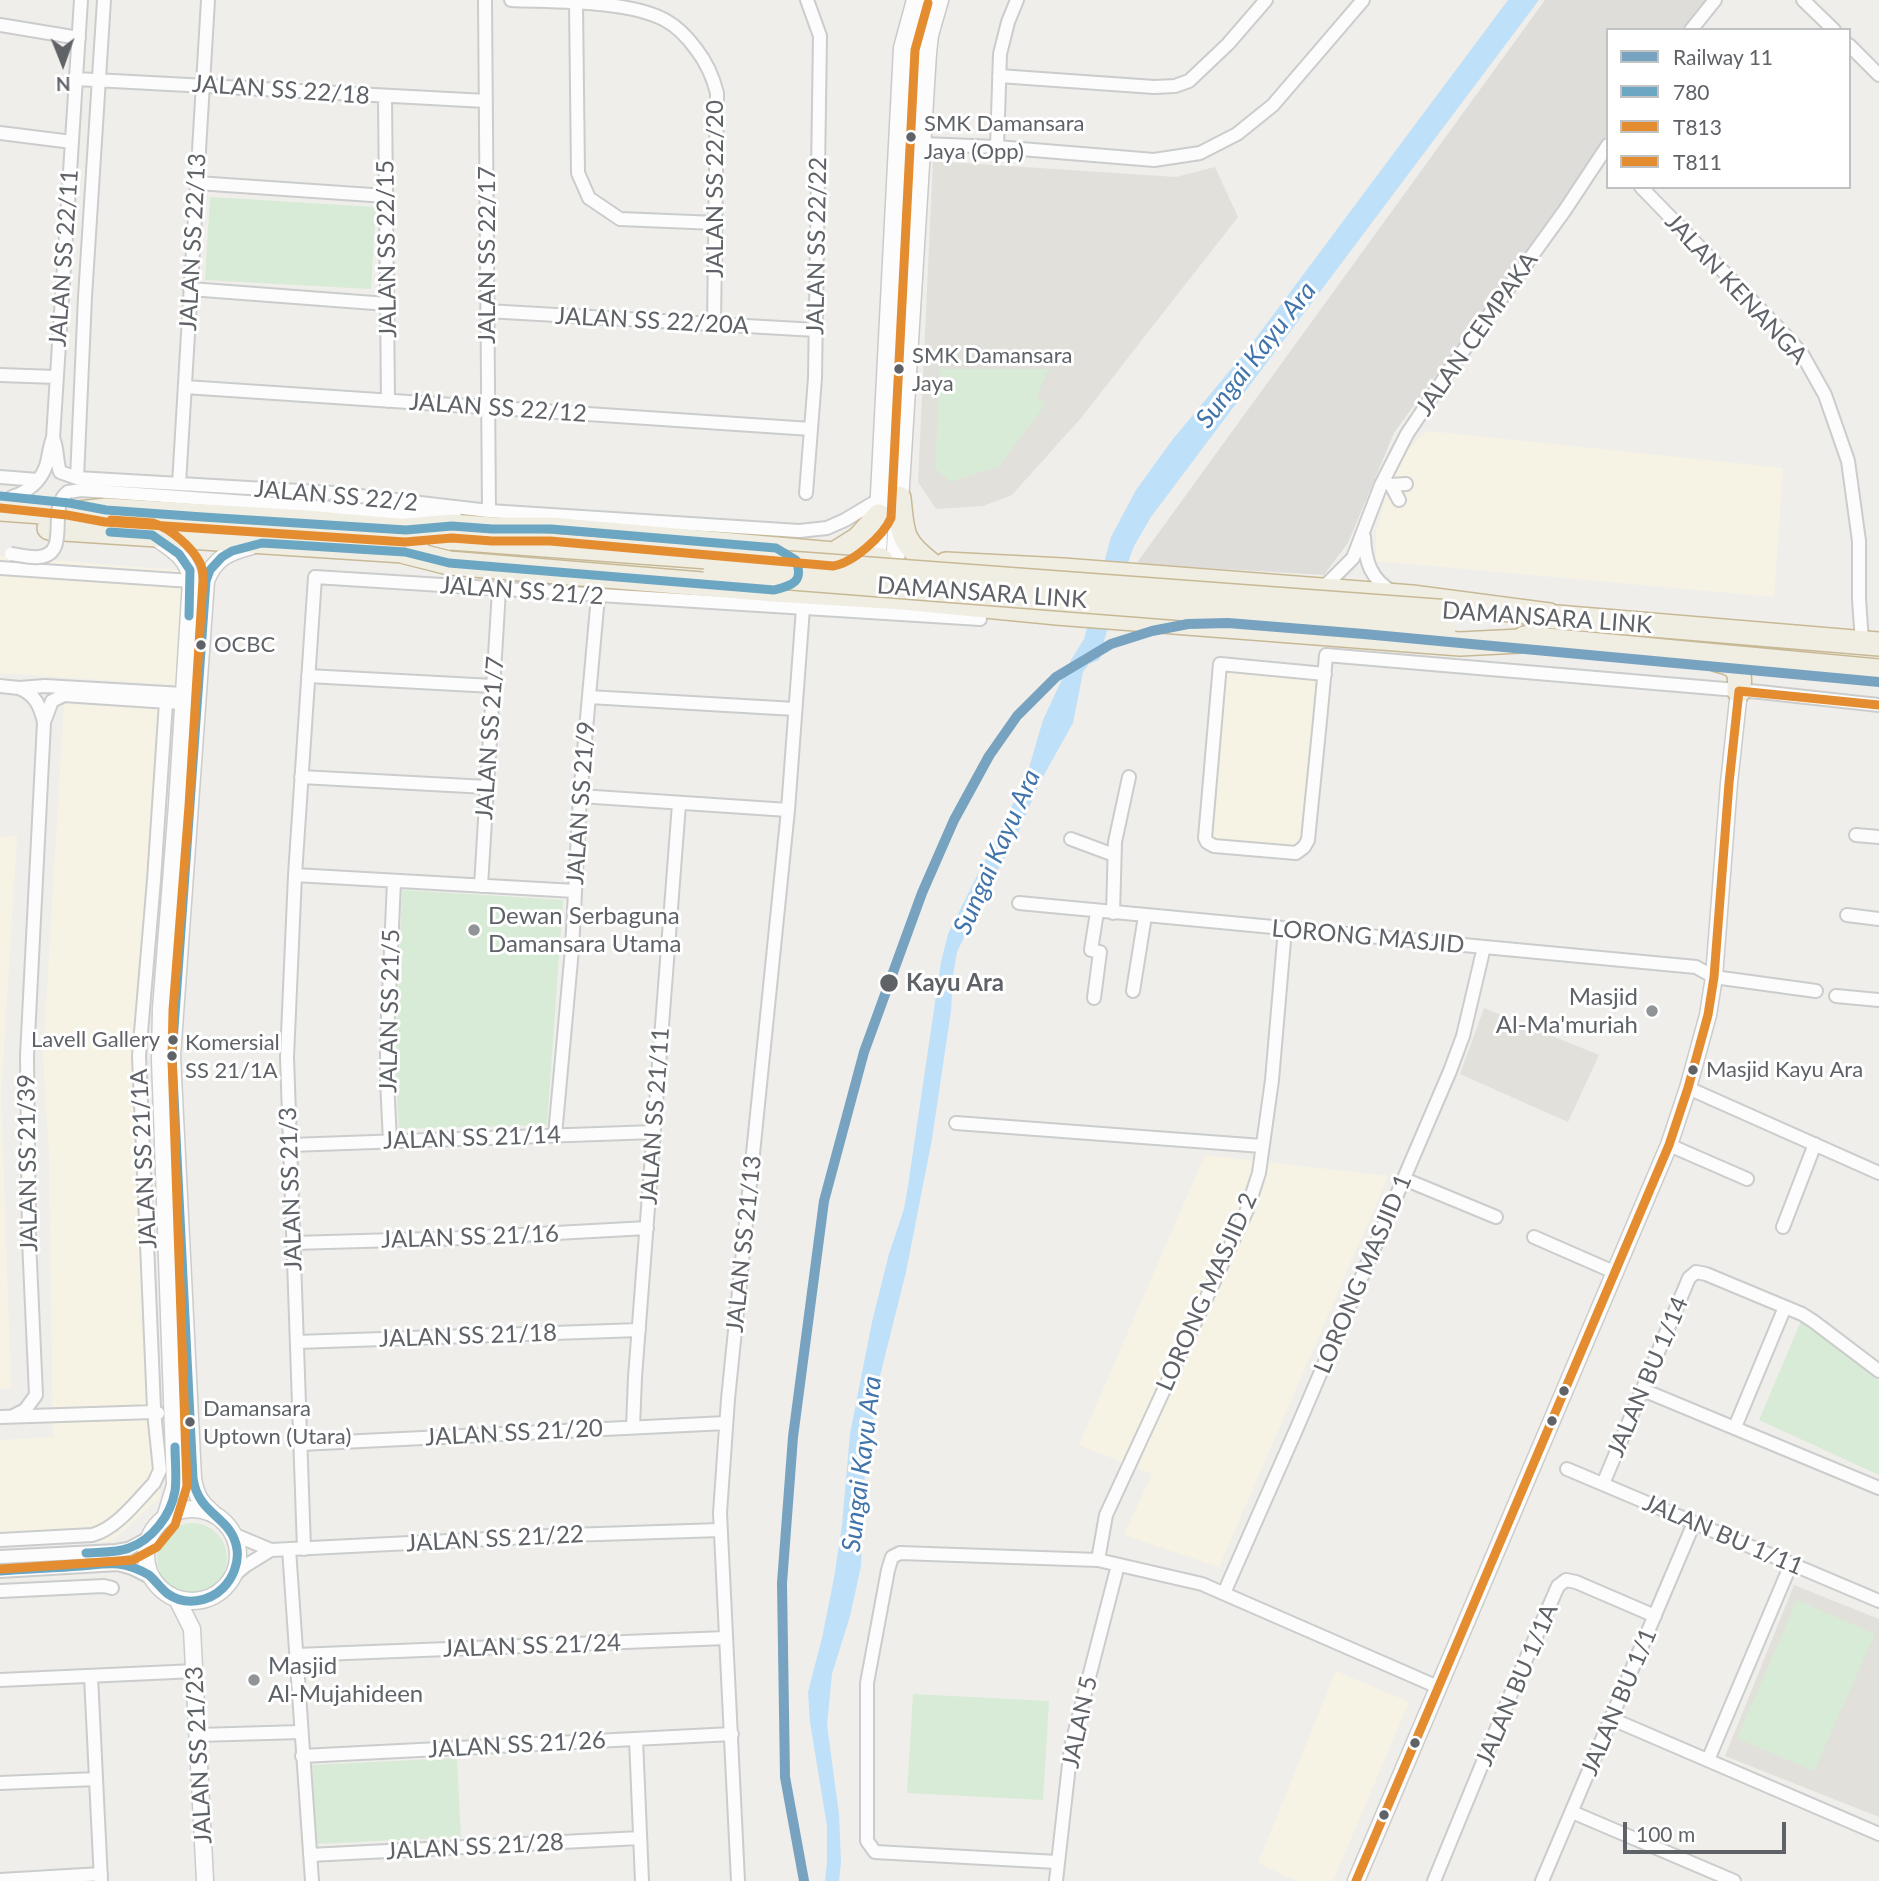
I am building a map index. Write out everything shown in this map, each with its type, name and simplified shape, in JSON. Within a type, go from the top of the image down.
[{"type":"highway","name":"DAMANSARA LINK","points":[[4,501],[69,503],[106,510],[450,545],[1447,620],[1549,615],[1870,643]]},
{"type":"highway","points":[[834,554],[859,540],[886,504],[907,543],[929,563]]},
{"type":"highway","name":"DAMANSARA LINK","points":[[0,525],[341,547],[406,541]]},
{"type":"highway","points":[[406,541],[452,526],[551,529],[960,566],[1063,570],[1412,597],[1549,615]]},
{"type":"highway","points":[[406,541],[449,563],[1460,644],[1540,640]]},
{"type":"highway","points":[[774,590],[793,584],[800,572],[796,560],[776,548]]},
{"type":"highway","points":[[948,602],[942,598],[937,584],[945,572],[960,566]]},
{"type":"highway","name":"DAMANSARA LINK","points":[[1447,620],[1540,640],[1879,671]]},
{"type":"highway","points":[[1686,654],[1732,663],[1738,670],[1739,691]]},
{"type":"main road","points":[[884,597],[903,48],[916,0]]},
{"type":"main road","points":[[886,560],[886,504],[929,35],[939,0]]},
{"type":"street","name":"JALAN SS 22/11","points":[[38,480],[46,467],[53,438],[81,0]]},
{"type":"street","points":[[53,438],[60,472],[78,478],[86,283],[104,0]]},
{"type":"street","name":"JALAN SS 22/13","points":[[179,484],[208,0]]},
{"type":"street","name":"JALAN SS 22/17","points":[[485,0],[489,511]]},
{"type":"street","name":"JALAN SS 22/20","points":[[511,0],[608,5],[651,14],[666,20],[679,30],[704,60],[717,93],[714,324]]},
{"type":"street","name":"JALAN SS 22/22","points":[[806,493],[816,330],[820,36],[807,0]]},
{"type":"street","points":[[997,147],[1000,54],[1017,0]]},
{"type":"street","points":[[999,76],[1154,87],[1175,86],[1189,81],[1201,70],[1266,0]]},
{"type":"street","points":[[898,143],[997,147],[1154,160],[1200,153],[1237,134],[1273,104],[1363,0]]},
{"type":"street","points":[[1693,28],[1715,0]]},
{"type":"street","points":[[1803,0],[1832,28]]},
{"type":"street","points":[[576,3],[578,173],[589,198],[620,219],[716,223]]},
{"type":"street","points":[[0,25],[79,38]]},
{"type":"street","points":[[1851,47],[1879,75]]},
{"type":"street","name":"JALAN SS 22/18","points":[[76,79],[486,101]]},
{"type":"street","name":"JALAN SS 22/15","points":[[385,97],[388,401]]},
{"type":"street","points":[[0,133],[72,142]]},
{"type":"street","name":"JALAN CEMPAKA","points":[[1412,597],[1393,592],[1378,580],[1370,568],[1365,555],[1365,524],[1413,424],[1606,151]]},
{"type":"street","points":[[197,184],[386,195]]},
{"type":"street","name":"JALAN KENANGA","points":[[1643,189],[1795,345],[1825,395],[1848,461],[1852,481],[1858,541],[1859,600],[1870,643]]},
{"type":"street","points":[[190,289],[387,304]]},
{"type":"street","name":"JALAN SS 22/20A","points":[[487,311],[816,330]]},
{"type":"street","points":[[0,375],[56,377]]},
{"type":"street","name":"JALAN SS 22/12","points":[[184,387],[811,429]]},
{"type":"street","points":[[0,477],[38,480]]},
{"type":"street","name":"JALAN SS 22/2","points":[[78,478],[334,493],[489,511],[799,531],[827,528],[886,504]]},
{"type":"street","points":[[4,501],[26,492],[38,480]]},
{"type":"street","points":[[1387,483],[1406,484]]},
{"type":"street","points":[[1387,483],[1399,500]]},
{"type":"street","points":[[5,554],[40,557],[53,550],[57,541],[62,497],[68,492],[80,490],[480,519],[551,529]]},
{"type":"street","name":"JALAN CEMPAKA","points":[[1318,589],[1336,576],[1353,558],[1364,533]]},
{"type":"street","points":[[152,535],[179,554],[190,570],[191,581],[177,699],[177,805],[161,1009],[160,1059],[176,1485],[165,1518]]},
{"type":"street","points":[[215,1515],[202,1510],[176,1511],[156,1527],[149,1538],[147,1567],[152,1578],[167,1594],[187,1601],[206,1599],[217,1594],[233,1576],[238,1554],[233,1534],[225,1523],[202,1504],[195,1491],[193,1478],[172,1056],[206,582],[210,570],[222,557],[232,551],[262,543]]},
{"type":"street","points":[[0,568],[191,581]]},
{"type":"street","name":"JALAN SS 21/2","points":[[315,577],[980,619]]},
{"type":"street","name":"JALAN SS 21/3","points":[[303,1549],[287,1057],[295,875],[315,577]]},
{"type":"street","name":"JALAN SS 21/7","points":[[481,886],[499,590]]},
{"type":"street","name":"JALAN SS 21/9","points":[[555,1135],[572,949],[580,796],[598,596]]},
{"type":"street","name":"JALAN SS 21/13","points":[[738,1881],[720,1530],[726,1423],[788,810],[803,608]]},
{"type":"street","points":[[1325,674],[1220,664],[1205,838],[1207,842],[1214,846],[1296,853],[1304,848],[1308,840],[1325,674],[1326,655],[1879,705]]},
{"type":"street","points":[[308,676],[493,686]]},
{"type":"street","points":[[0,686],[19,688],[45,685],[177,699]]},
{"type":"street","points":[[19,688],[35,699],[44,722]]},
{"type":"street","points":[[1356,1881],[1669,1145],[1688,1088],[1708,1015],[1714,977],[1739,691]]},
{"type":"street","points":[[44,722],[52,701],[64,695],[177,699]]},
{"type":"street","points":[[589,697],[795,709]]},
{"type":"street","name":"JALAN SS 21/1A","points":[[0,1539],[101,1533],[111,1527],[154,1483],[160,1470],[154,1410],[139,1056],[154,880],[177,699]]},
{"type":"street","name":"JALAN SS 21/39","points":[[36,1395],[28,1216],[27,1056],[44,722]]},
{"type":"street","points":[[301,777],[486,787]]},
{"type":"street","points":[[1113,913],[1115,842],[1129,777]]},
{"type":"street","points":[[580,796],[788,810]]},
{"type":"street","name":"JALAN SS 21/11","points":[[633,1427],[679,804]]},
{"type":"street","points":[[1856,835],[1879,837]]},
{"type":"street","points":[[1071,839],[1114,855]]},
{"type":"street","points":[[295,875],[575,891]]},
{"type":"street","name":"JALAN SS 21/5","points":[[390,1141],[387,1040],[394,881]]},
{"type":"street","name":"LORONG MASJID","points":[[1019,904],[1696,967],[1714,977],[1816,991]]},
{"type":"street","points":[[1094,998],[1100,952],[1091,950],[1097,912]]},
{"type":"street","points":[[1847,915],[1879,919]]},
{"type":"street","points":[[1133,991],[1145,916]]},
{"type":"street","name":"LORONG MASJID 2","points":[[1098,1560],[1106,1515],[1247,1210],[1259,1173],[1272,1080],[1285,929]]},
{"type":"street","name":"LORONG MASJID 1","points":[[1223,1594],[1450,1071],[1463,1036],[1484,947]]},
{"type":"street","points":[[1836,996],[1879,1000]]},
{"type":"street","points":[[1688,1088],[1879,1172]]},
{"type":"street","points":[[956,1124],[1262,1146]]},
{"type":"street","name":"JALAN SS 21/14","points":[[290,1145],[654,1132]]},
{"type":"street","points":[[1783,1227],[1815,1144]]},
{"type":"street","points":[[1669,1145],[1747,1179]]},
{"type":"street","points":[[1404,1179],[1496,1217]]},
{"type":"street","name":"JALAN SS 21/16","points":[[293,1243],[647,1228]]},
{"type":"street","points":[[1534,1237],[1614,1272]]},
{"type":"street","name":"JALAN BU 1/14","points":[[1603,1484],[1689,1278],[1696,1272],[1813,1321],[1879,1371]]},
{"type":"street","points":[[1735,1427],[1785,1307]]},
{"type":"street","name":"JALAN SS 21/18","points":[[297,1342],[639,1330]]},
{"type":"street","points":[[154,1410],[163,1396],[171,1373]]},
{"type":"street","points":[[1643,1390],[1879,1488]]},
{"type":"street","points":[[6,1417],[25,1410],[36,1395],[49,1407],[61,1410],[154,1410],[164,1416],[175,1435]]},
{"type":"street","points":[[6,1417],[154,1410]]},
{"type":"street","name":"JALAN SS 21/20","points":[[301,1444],[726,1423]]},
{"type":"street","name":"JALAN BU 1/11","points":[[1567,1469],[1879,1601]]},
{"type":"street","name":"JALAN BU 1/1","points":[[1542,1881],[1694,1523]]},
{"type":"street","name":"JALAN SS 21/22","points":[[233,1534],[271,1550],[720,1530]]},
{"type":"street","points":[[0,1557],[116,1551],[128,1549],[149,1538]]},
{"type":"street","points":[[289,1549],[312,1881]]},
{"type":"street","name":"JALAN SS 21/22","points":[[233,1576],[271,1550]]},
{"type":"street","points":[[1057,1861],[875,1852],[867,1841],[867,1683],[892,1558],[900,1553],[1098,1560],[1202,1584],[1438,1687]]},
{"type":"street","points":[[0,1571],[118,1564],[152,1578]]},
{"type":"street","points":[[1708,1760],[1791,1564]]},
{"type":"street","name":"JALAN 5","points":[[1056,1881],[1071,1746],[1118,1565]]},
{"type":"street","name":"JALAN BU 1/1A","points":[[1434,1881],[1558,1586],[1566,1580],[1576,1582],[1656,1616]]},
{"type":"street","points":[[0,1591],[104,1586],[111,1588]]},
{"type":"street","name":"JALAN SS 21/23","points":[[177,1599],[192,1629],[205,1881]]},
{"type":"street","name":"JALAN SS 21/23","points":[[192,1629],[206,1599]]},
{"type":"street","name":"JALAN SS 21/24","points":[[296,1655],[726,1638]]},
{"type":"street","points":[[0,1680],[195,1671]]},
{"type":"street","points":[[0,1880],[101,1878],[91,1676]]},
{"type":"street","points":[[1612,1720],[1879,1834]]},
{"type":"street","points":[[198,1735],[301,1732]]},
{"type":"street","name":"JALAN SS 21/26","points":[[302,1756],[732,1734]]},
{"type":"street","points":[[636,1739],[642,1881]]},
{"type":"street","points":[[0,1783],[96,1779]]},
{"type":"street","points":[[1572,1812],[1734,1881]]},
{"type":"street","name":"JALAN SS 21/28","points":[[310,1855],[640,1838]]},
{"type":"shaded area","points":[[1545,0],[1708,0],[1687,28],[1606,28],[1606,140],[1394,433],[1348,543],[1324,575],[1136,564]]},
{"type":"shaded area","points":[[933,161],[1176,177],[1215,167],[1238,217],[1081,418],[1012,495],[983,506],[936,509],[918,482]]},
{"type":"shaded area","points":[[1428,431],[1783,468],[1774,597],[1376,561],[1376,532],[1385,499],[1404,452]]},
{"type":"shaded area","points":[[0,556],[178,570],[183,587],[176,685],[0,673]]},
{"type":"shaded area","points":[[1216,668],[1330,678],[1314,847],[1200,838]]},
{"type":"shaded area","points":[[64,704],[159,709],[135,1061],[163,1442],[159,1498],[112,1541],[0,1546],[0,1440],[53,1437],[49,1153],[43,1057]]},
{"type":"shaded area","points":[[17,836],[1,1095],[11,1388],[0,1389],[0,837]]},
{"type":"shaded area","points":[[1484,1008],[1599,1055],[1568,1122],[1460,1074]]},
{"type":"shaded area","points":[[1205,1155],[1388,1176],[1219,1567],[1124,1535],[1152,1474],[1079,1445]]},
{"type":"shaded area","points":[[1794,1585],[1879,1619],[1879,1817],[1725,1756]]},
{"type":"shaded area","points":[[1336,1671],[1409,1702],[1333,1881],[1297,1881],[1258,1863]]},
{"type":"green space","points":[[210,197],[376,207],[371,289],[205,280]]},
{"type":"green space","points":[[940,369],[1049,369],[1037,396],[1045,405],[999,466],[950,482],[935,468]]},
{"type":"green space","points":[[402,890],[563,900],[547,1125],[399,1129],[395,1065]]},
{"type":"green space","points":[[1801,1321],[1879,1381],[1879,1475],[1759,1420]]},
{"type":"green space","points":[[192,1523],[211,1529],[221,1539],[227,1558],[221,1577],[211,1587],[192,1593],[173,1587],[163,1577],[157,1558],[163,1539],[173,1529]]},
{"type":"green space","points":[[1797,1600],[1875,1634],[1814,1771],[1737,1738]]},
{"type":"green space","points":[[913,1694],[1049,1701],[1043,1800],[907,1793]]},
{"type":"green space","points":[[457,1758],[461,1837],[316,1844],[312,1765]]},
{"type":"water","name":"Sungai Kayu Ara","points":[[1508,0],[1539,0],[1151,517],[1134,546],[1104,641],[1106,646],[1099,660],[1089,664],[1083,672],[1073,723],[1040,782],[1017,835],[957,952],[932,1139],[906,1272],[880,1376],[865,1469],[861,1566],[850,1616],[832,1674],[827,1725],[839,1814],[841,1862],[839,1881],[825,1881],[827,1826],[810,1722],[808,1692],[834,1578],[850,1434],[872,1322],[889,1254],[904,1209],[941,962],[948,934],[1026,778],[1043,720],[1071,660],[1084,639],[1111,537],[1136,490],[1173,439],[1247,350]]},
{"type":"rail line","name":"11","points":[[804,1881],[785,1777],[782,1583],[793,1437],[824,1201],[864,1052],[922,893],[954,820],[989,756],[1017,716],[1056,677],[1111,644],[1152,631],[1188,624],[1228,623],[1364,634],[1879,682]]},
{"type":"transit line","name":"T813","points":[[0,508],[105,522],[405,542],[452,538],[550,541],[833,566],[849,560],[874,540],[891,518],[915,50],[928,3]]},
{"type":"transit line","name":"780","points":[[0,496],[106,510],[203,517],[406,530],[452,526],[551,529],[776,548],[796,560],[799,573],[798,578],[791,584],[774,590],[449,563],[405,552],[262,543],[232,551],[210,570],[206,581],[172,1056],[193,1478],[201,1500],[229,1529],[234,1538],[237,1549],[236,1565],[230,1580],[223,1588],[211,1597],[197,1601],[175,1598],[165,1592],[149,1575],[122,1565],[0,1571]]},
{"type":"transit line","name":"T813","points":[[1,1569],[133,1560],[157,1547],[175,1525],[187,1486],[172,1059],[173,1010],[203,573],[192,551],[166,529],[153,523],[111,520]]},
{"type":"transit line","name":"780","points":[[110,532],[152,535],[179,554],[190,570],[189,616]]},
{"type":"transit line","name":"T811","points":[[1356,1881],[1669,1145],[1688,1088],[1708,1015],[1714,977],[1739,691],[1879,705]]},
{"type":"transit line","name":"780","points":[[86,1553],[114,1552],[129,1548],[145,1539],[159,1526],[175,1491],[175,1447]]},
{"type":"place","name":"SMK Damansara Jaya (Opp)","points":[[911,137]]},
{"type":"place","name":"SMK Damansara Jaya","points":[[899,369]]},
{"type":"place","name":"OCBC","points":[[201,645]]},
{"type":"place","name":"Dewan Serbaguna Damansara Utama","points":[[474,930]]},
{"type":"place","name":"Kayu Ara","points":[[889,983]]},
{"type":"place","name":"Masjid Al-Ma'muriah","points":[[1652,1011]]},
{"type":"place","name":"Lavell Gallery","points":[[173,1040]]},
{"type":"place","name":"Komersial SS 21/1A","points":[[172,1056]]},
{"type":"place","name":"Masjid Kayu Ara","points":[[1693,1070]]},
{"type":"place","name":"Damansara Uptown (Utara)","points":[[190,1422]]},
{"type":"place","name":"Masjid Al-Mujahideen","points":[[254,1680]]}]
